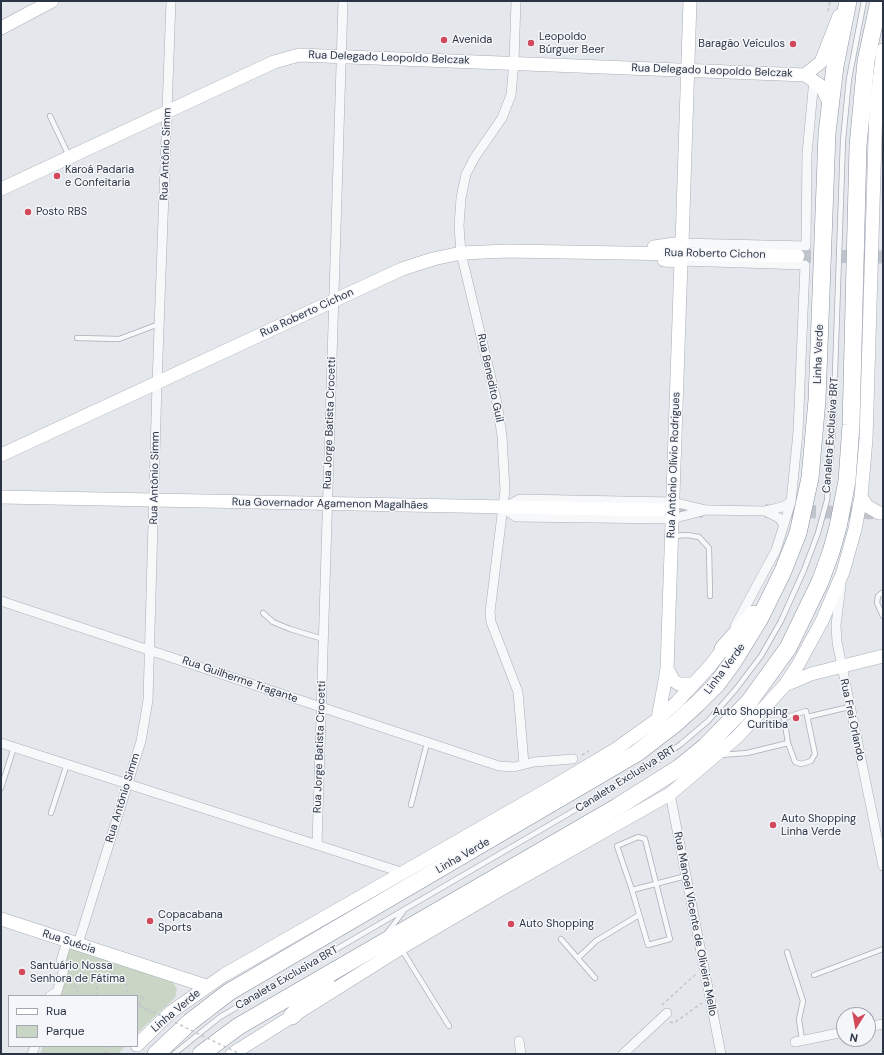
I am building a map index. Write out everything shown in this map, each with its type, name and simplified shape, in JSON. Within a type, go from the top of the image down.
[{"type":"highway","name":"Linha Verde","points":[[156,1054],[190,1022],[229,992],[611,770],[656,740],[698,704],[717,684],[746,641],[774,591],[790,554],[801,522],[813,456],[817,400],[826,155],[835,66],[848,1]]},
{"type":"highway","points":[[201,1054],[239,1026],[617,807],[679,768],[706,746],[749,702],[784,654],[820,582],[831,552],[838,527],[847,481],[851,424],[858,146],[866,61],[879,1]]},
{"type":"highway","points":[[723,649],[774,591]]},
{"type":"highway","points":[[292,1016],[342,966]]},
{"type":"street","points":[[1,28],[52,1]]},
{"type":"street","name":"Rua Antônio Simm","points":[[52,995],[57,992],[64,969],[61,961],[73,943],[128,784],[146,721],[150,650],[157,383],[171,1]]},
{"type":"street","name":"Rua Jorge Batista Crocetti","points":[[317,845],[343,1]]},
{"type":"street","name":"Rua Benedito Guil","points":[[516,1],[514,62],[511,95],[507,108],[495,130],[475,157],[466,174],[460,211],[461,253],[499,418],[505,478],[503,508],[490,612],[491,622],[508,662],[518,692],[524,764]]},
{"type":"street","points":[[690,1],[682,243],[803,255]]},
{"type":"street","name":"Rua Delegado Leopoldo Belczak","points":[[1,189],[287,58],[311,54],[341,55],[688,70],[809,77],[821,62],[839,17],[848,1]]},
{"type":"street","points":[[239,1053],[292,1016],[401,948],[505,887],[670,794],[737,738],[785,685],[811,643],[843,572],[855,529],[861,497],[866,453],[872,242],[882,55]]},
{"type":"street","points":[[809,77],[821,86],[830,104]]},
{"type":"street","name":"Linha Verde","points":[[138,1045],[171,1012],[206,986],[587,767],[658,719],[694,684],[723,649],[771,560],[791,502],[798,432],[809,77]]},
{"type":"street","points":[[872,242],[883,253]]},
{"type":"street","name":"Rua Roberto Cichon","points":[[632,252],[665,244],[682,243]]},
{"type":"street","name":"Rua Roberto Cichon","points":[[1,455],[418,263],[461,253],[508,251],[803,255]]},
{"type":"street","points":[[632,252],[643,258],[681,261],[803,255]]},
{"type":"street","points":[[871,276],[883,260]]},
{"type":"street","name":"Rua Antônio Olívio Rodrigues","points":[[658,719],[667,669],[681,261]]},
{"type":"street","name":"Rua Governador Agamenon Magalhães","points":[[1,497],[660,510]]},
{"type":"street","points":[[861,497],[866,506],[881,513]]},
{"type":"street","points":[[706,510],[672,519],[516,517],[503,508],[520,499],[673,502],[706,510],[765,511],[782,507],[791,502]]},
{"type":"street","points":[[765,511],[779,518],[784,525]]},
{"type":"street","points":[[855,529],[864,521],[881,513]]},
{"type":"street","name":"Rua Frei Orlando","points":[[843,572],[836,632],[849,706],[880,841],[883,866]]},
{"type":"street","name":"Rua Guilherme Tragante","points":[[1,601],[499,766],[514,767],[541,761],[573,759]]},
{"type":"street","points":[[785,685],[806,675],[883,656]]},
{"type":"street","points":[[667,669],[674,681],[679,684],[694,684]]},
{"type":"street","points":[[1,743],[404,873]]},
{"type":"street","name":"Rua Manoel Vicente de Oliveira Mello","points":[[670,794],[720,1054]]},
{"type":"street","name":"Rua Suécia","points":[[1,919],[206,986]]},
{"type":"street","points":[[623,1054],[666,1015]]},
{"type":"street","points":[[798,1041],[836,1034]]},
{"type":"street","points":[[519,1041],[521,1054]]},
{"type":"lane","name":"Canaleta Exclusiva BRT","points":[[174,1054],[220,1017],[604,795],[648,768],[681,744],[708,721],[736,689],[761,656],[790,602],[804,570],[818,533],[830,481],[834,431],[843,140],[849,79],[864,1]]},
{"type":"lane","points":[[50,116],[70,158]]},
{"type":"lane","points":[[78,338],[119,339],[159,324]]},
{"type":"lane","points":[[672,536],[687,535],[699,537],[709,548],[710,596]]},
{"type":"lane","points":[[883,592],[878,596],[878,603],[883,616]]},
{"type":"lane","points":[[263,613],[273,622],[284,627],[323,639]]},
{"type":"lane","points":[[807,717],[849,706]]},
{"type":"lane","points":[[806,711],[807,717],[815,754],[811,761],[801,764],[795,762],[788,742],[784,718],[806,711]]},
{"type":"lane","points":[[717,755],[747,753],[788,742]]},
{"type":"lane","points":[[411,805],[427,743]]},
{"type":"lane","points":[[1,788],[14,747]]},
{"type":"lane","points":[[51,813],[68,764]]},
{"type":"lane","points":[[638,837],[645,839],[670,939],[648,945],[632,890],[616,846],[638,837]]},
{"type":"lane","points":[[632,890],[686,876]]},
{"type":"lane","name":"Canaleta Exclusiva BRT","points":[[377,945],[405,909]]},
{"type":"lane","points":[[578,958],[596,941],[639,915]]},
{"type":"lane","points":[[561,939],[595,978]]},
{"type":"lane","points":[[401,948],[449,1026]]},
{"type":"lane","points":[[814,975],[883,949]]},
{"type":"lane","points":[[787,952],[803,1001],[799,1019],[798,1041]]},
{"type":"path","points":[[704,968],[659,1007],[666,1015],[669,1022],[674,1023],[710,997]]},
{"type":"path","points":[[97,995],[97,984],[101,979],[111,974],[116,975],[125,981],[128,990],[127,995]]},
{"type":"path","points":[[66,981],[74,985],[78,995]]},
{"type":"path","points":[[138,1005],[153,1013]]},
{"type":"path","points":[[138,1005],[239,1053]]},
{"type":"green space","points":[[71,947],[172,981],[177,989],[175,998],[138,1032],[138,995],[56,995],[64,961]]},
{"type":"green space","points":[[43,1047],[124,1047],[118,1054],[40,1054]]},
{"type":"tunnel","points":[[798,256],[883,257]]},
{"type":"tunnel","points":[[661,510],[703,511]]},
{"type":"tunnel","points":[[765,511],[883,513]]},
{"type":"place","name":"Avenida","points":[[444,40]]},
{"type":"place","name":"Leopoldo Búrguer Beer","points":[[531,43]]},
{"type":"place","name":"Baragão Veículos","points":[[793,44]]},
{"type":"place","name":"Karoá Padaria e Confeitaria","points":[[57,176]]},
{"type":"place","name":"Posto RBS","points":[[28,212]]},
{"type":"place","name":"Auto Shopping Curitiba","points":[[796,718]]},
{"type":"place","name":"Auto Shopping Linha Verde","points":[[773,825]]},
{"type":"place","name":"Copacabana Sports","points":[[150,921]]},
{"type":"place","name":"Auto Shopping","points":[[511,924]]},
{"type":"place","name":"Santuário Nossa Senhora de Fátima","points":[[22,972]]}]
